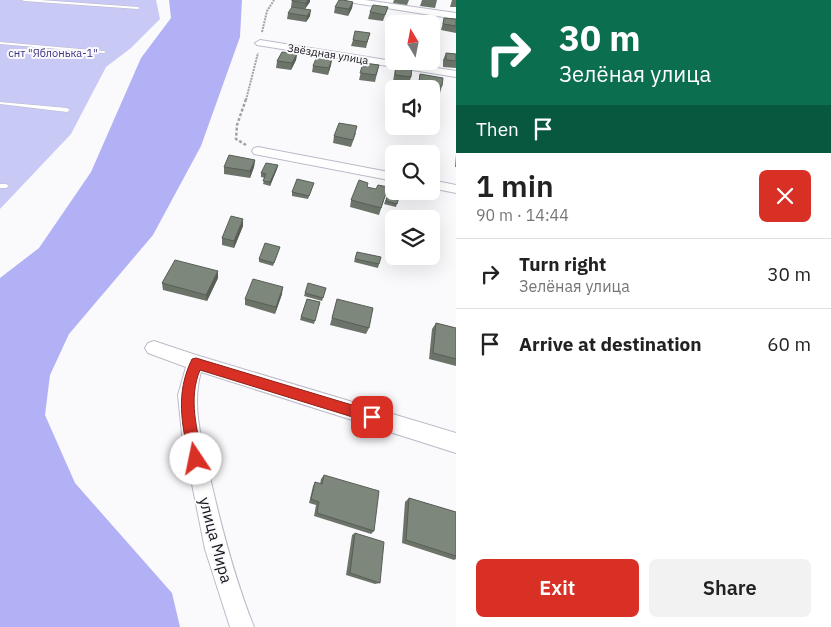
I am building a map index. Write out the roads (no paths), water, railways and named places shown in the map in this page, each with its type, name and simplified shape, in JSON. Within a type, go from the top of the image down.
[{"type":"street","points":[[348,0],[456,16]]},
{"type":"street","name":"Звёздная улица","points":[[260,44],[456,74]]},
{"type":"street","points":[[258,151],[385,175]]},
{"type":"street","points":[[440,186],[456,189]]},
{"type":"street","points":[[154,348],[196,363],[456,443]]},
{"type":"street","name":"улица Мира","points":[[196,363],[189,380],[187,399],[190,425],[210,525],[242,627]]},
{"type":"lane","points":[[24,0],[138,8]]},
{"type":"lane","points":[[0,43],[104,52]]},
{"type":"lane","points":[[0,103],[67,110]]},
{"type":"park label","name":"снт \"Яблонька-1\"","points":[[53,53]]}]
